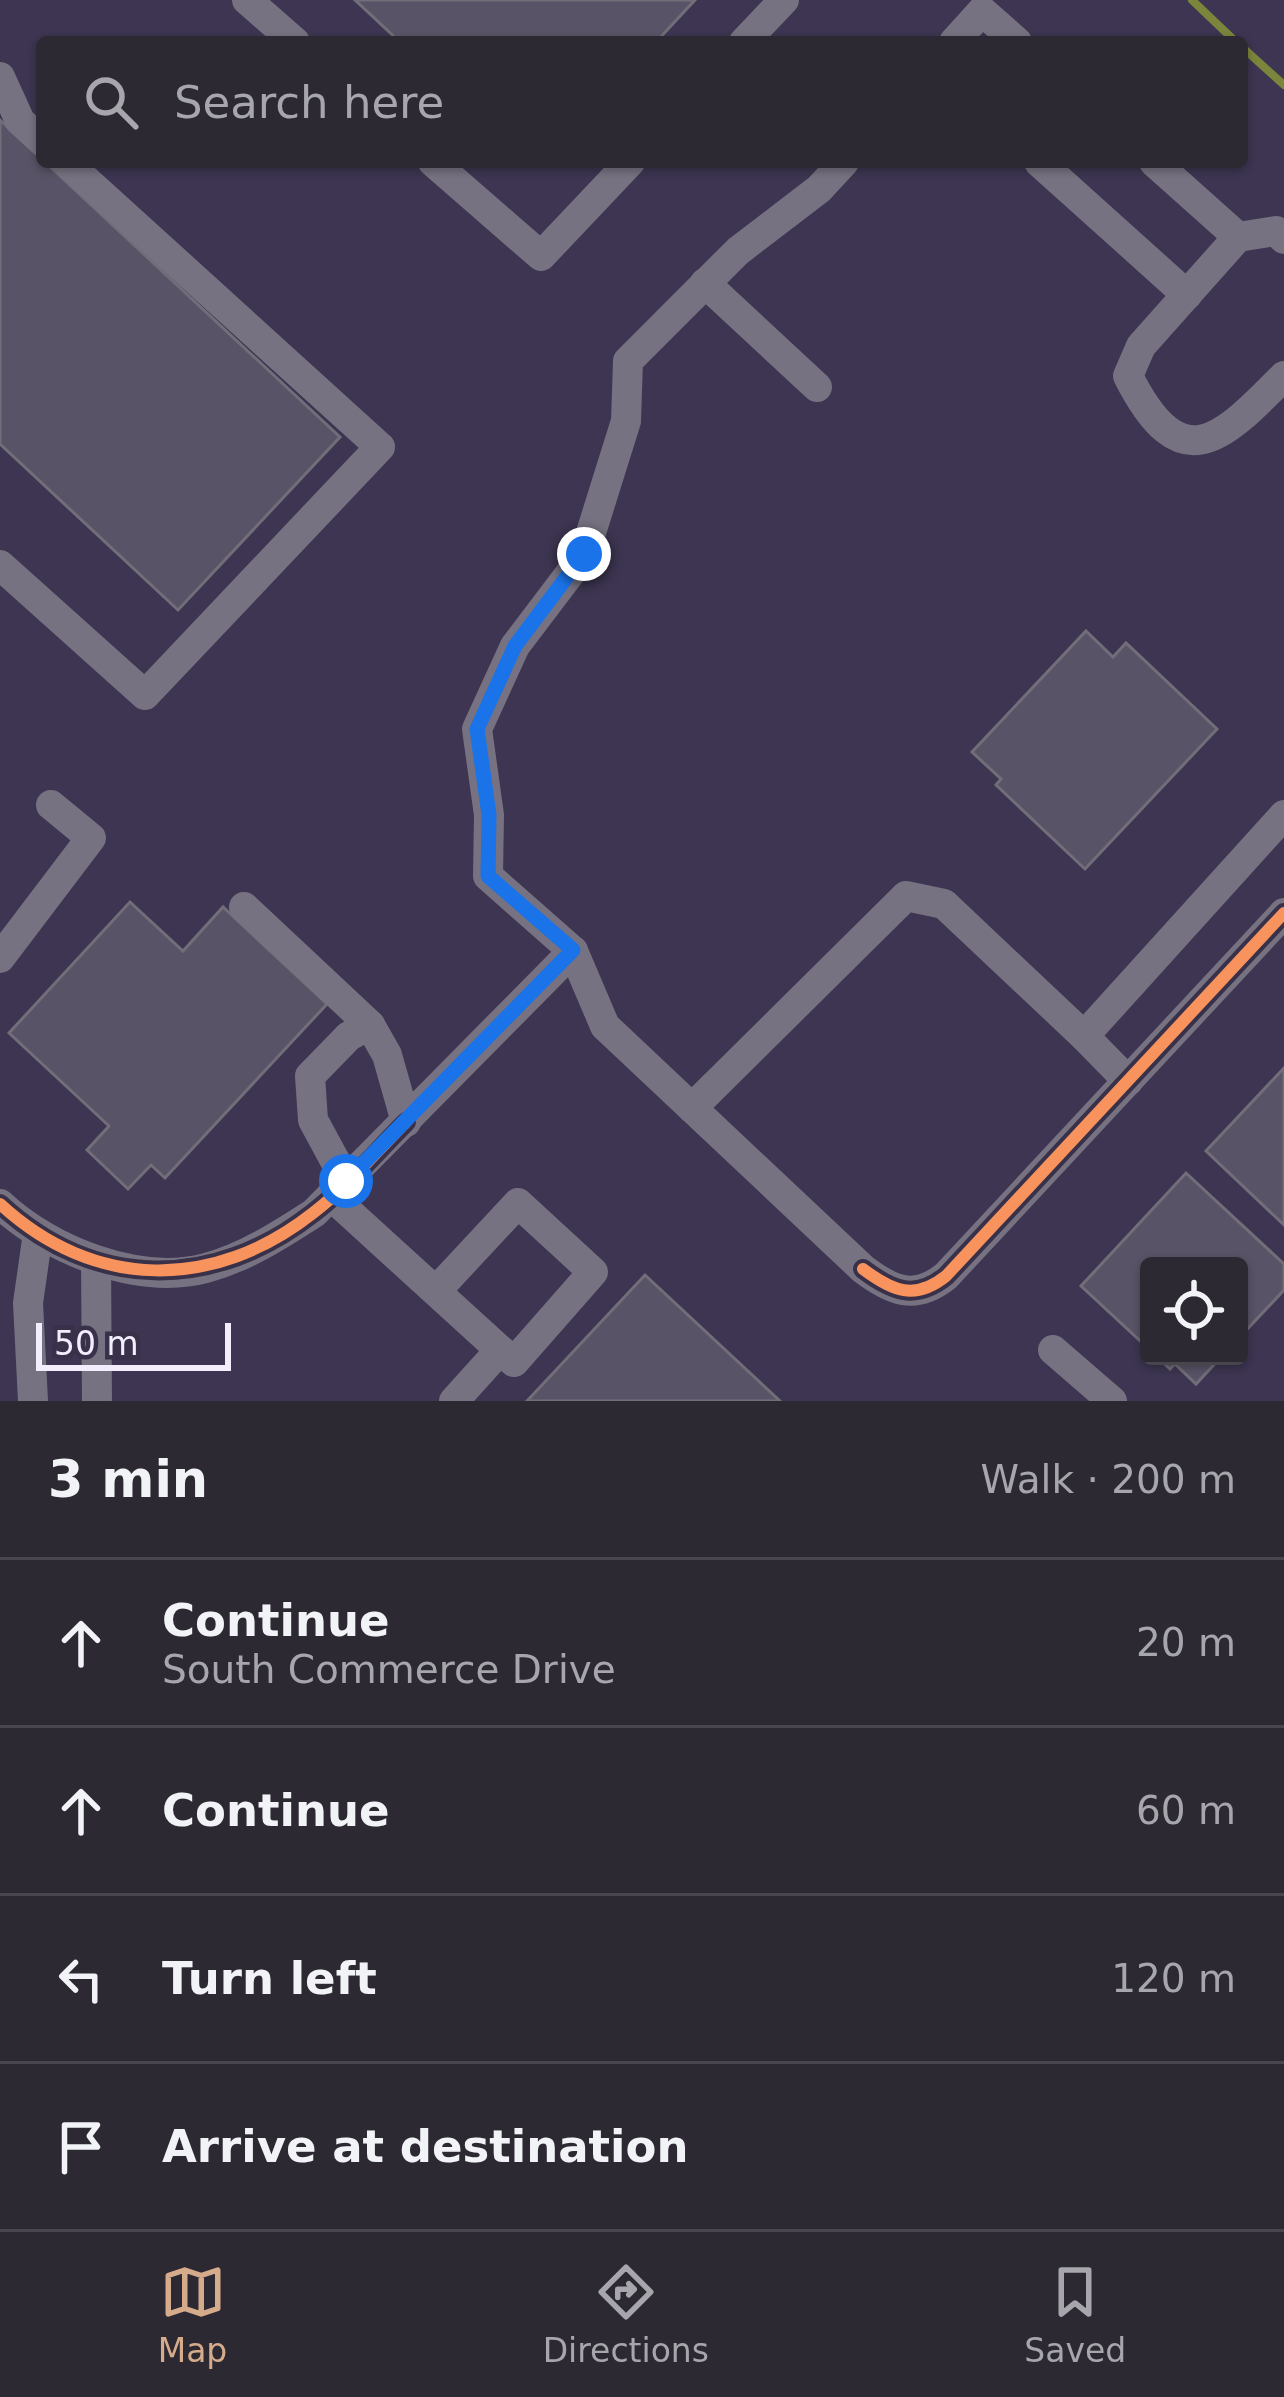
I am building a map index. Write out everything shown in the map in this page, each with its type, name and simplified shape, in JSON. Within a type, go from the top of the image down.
[{"type":"street","points":[[247,0],[288,36]]},
{"type":"street","points":[[750,36],[784,0]]},
{"type":"street","points":[[959,36],[982,11],[1010,36]]},
{"type":"street","points":[[0,77],[20,121],[36,136]]},
{"type":"street","points":[[0,565],[145,695],[380,447],[73,168]]},
{"type":"street","points":[[440,168],[541,256],[624,168]]},
{"type":"street","points":[[838,168],[819,189],[738,251],[628,361],[626,421],[584,554],[515,646],[477,729],[489,815],[488,876],[573,950],[604,1026],[863,1269],[891,1289],[907,1293],[932,1287],[1284,913]]},
{"type":"street","points":[[1046,168],[1186,296]]},
{"type":"street","points":[[1161,168],[1238,237]]},
{"type":"street","points":[[1284,238],[1276,231],[1238,237],[1141,346],[1128,376],[1145,409],[1175,436],[1205,440],[1233,428],[1284,376]]},
{"type":"street","points":[[705,284],[817,386]]},
{"type":"street","points":[[0,958],[91,838],[52,805]]},
{"type":"street","points":[[1084,1036],[1284,815]]},
{"type":"street","points":[[692,1108],[906,896],[944,904],[1128,1081]]},
{"type":"street","points":[[244,907],[370,1024],[387,1055],[406,1122]]},
{"type":"street","points":[[0,1204],[38,1233],[96,1261],[171,1271],[206,1268],[262,1246],[314,1213],[573,950]]},
{"type":"street","points":[[370,1024],[350,1036],[310,1076],[314,1120],[339,1189],[436,1291],[514,1362],[593,1272],[518,1203],[436,1291]]},
{"type":"street","points":[[33,1401],[28,1304],[38,1233]]},
{"type":"street","points":[[96,1261],[97,1401]]},
{"type":"street","points":[[454,1401],[500,1350]]},
{"type":"street","points":[[1053,1350],[1112,1401]]},
{"type":"shaded area","points":[[0,0],[1284,0],[1284,1401],[0,1401]]},
{"type":"building","points":[[355,0],[695,0],[662,36],[394,36]]},
{"type":"building","points":[[0,120],[36,154],[36,168],[51,168],[340,437],[178,610],[0,444]]},
{"type":"building","points":[[1086,631],[1113,657],[1126,643],[1217,729],[1085,869],[996,785],[1001,779],[972,752]]},
{"type":"building","points":[[130,902],[183,951],[223,907],[327,1004],[165,1178],[151,1165],[128,1189],[87,1150],[109,1126],[9,1033]]},
{"type":"building","points":[[1284,1068],[1284,1225],[1206,1151]]},
{"type":"building","points":[[1186,1173],[1284,1264],[1284,1290],[1248,1328],[1248,1257],[1140,1257],[1140,1341],[1081,1286]]},
{"type":"building","points":[[645,1275],[780,1401],[527,1401]]},
{"type":"building","points":[[1176,1365],[1214,1365],[1196,1384]]},
{"type":"waterway","points":[[1192,0],[1230,36]]},
{"type":"waterway","points":[[1248,52],[1284,85]]},
{"type":"cycle path","points":[[863,1269],[884,1283],[914,1291],[946,1276],[1284,913]]},
{"type":"cycle path","points":[[0,1204],[36,1233],[114,1266],[195,1267],[236,1257],[275,1239],[313,1213],[406,1122]]},
{"type":"route","points":[[346,1181],[573,950],[488,876],[489,815],[477,729],[515,646],[584,554]]}]
